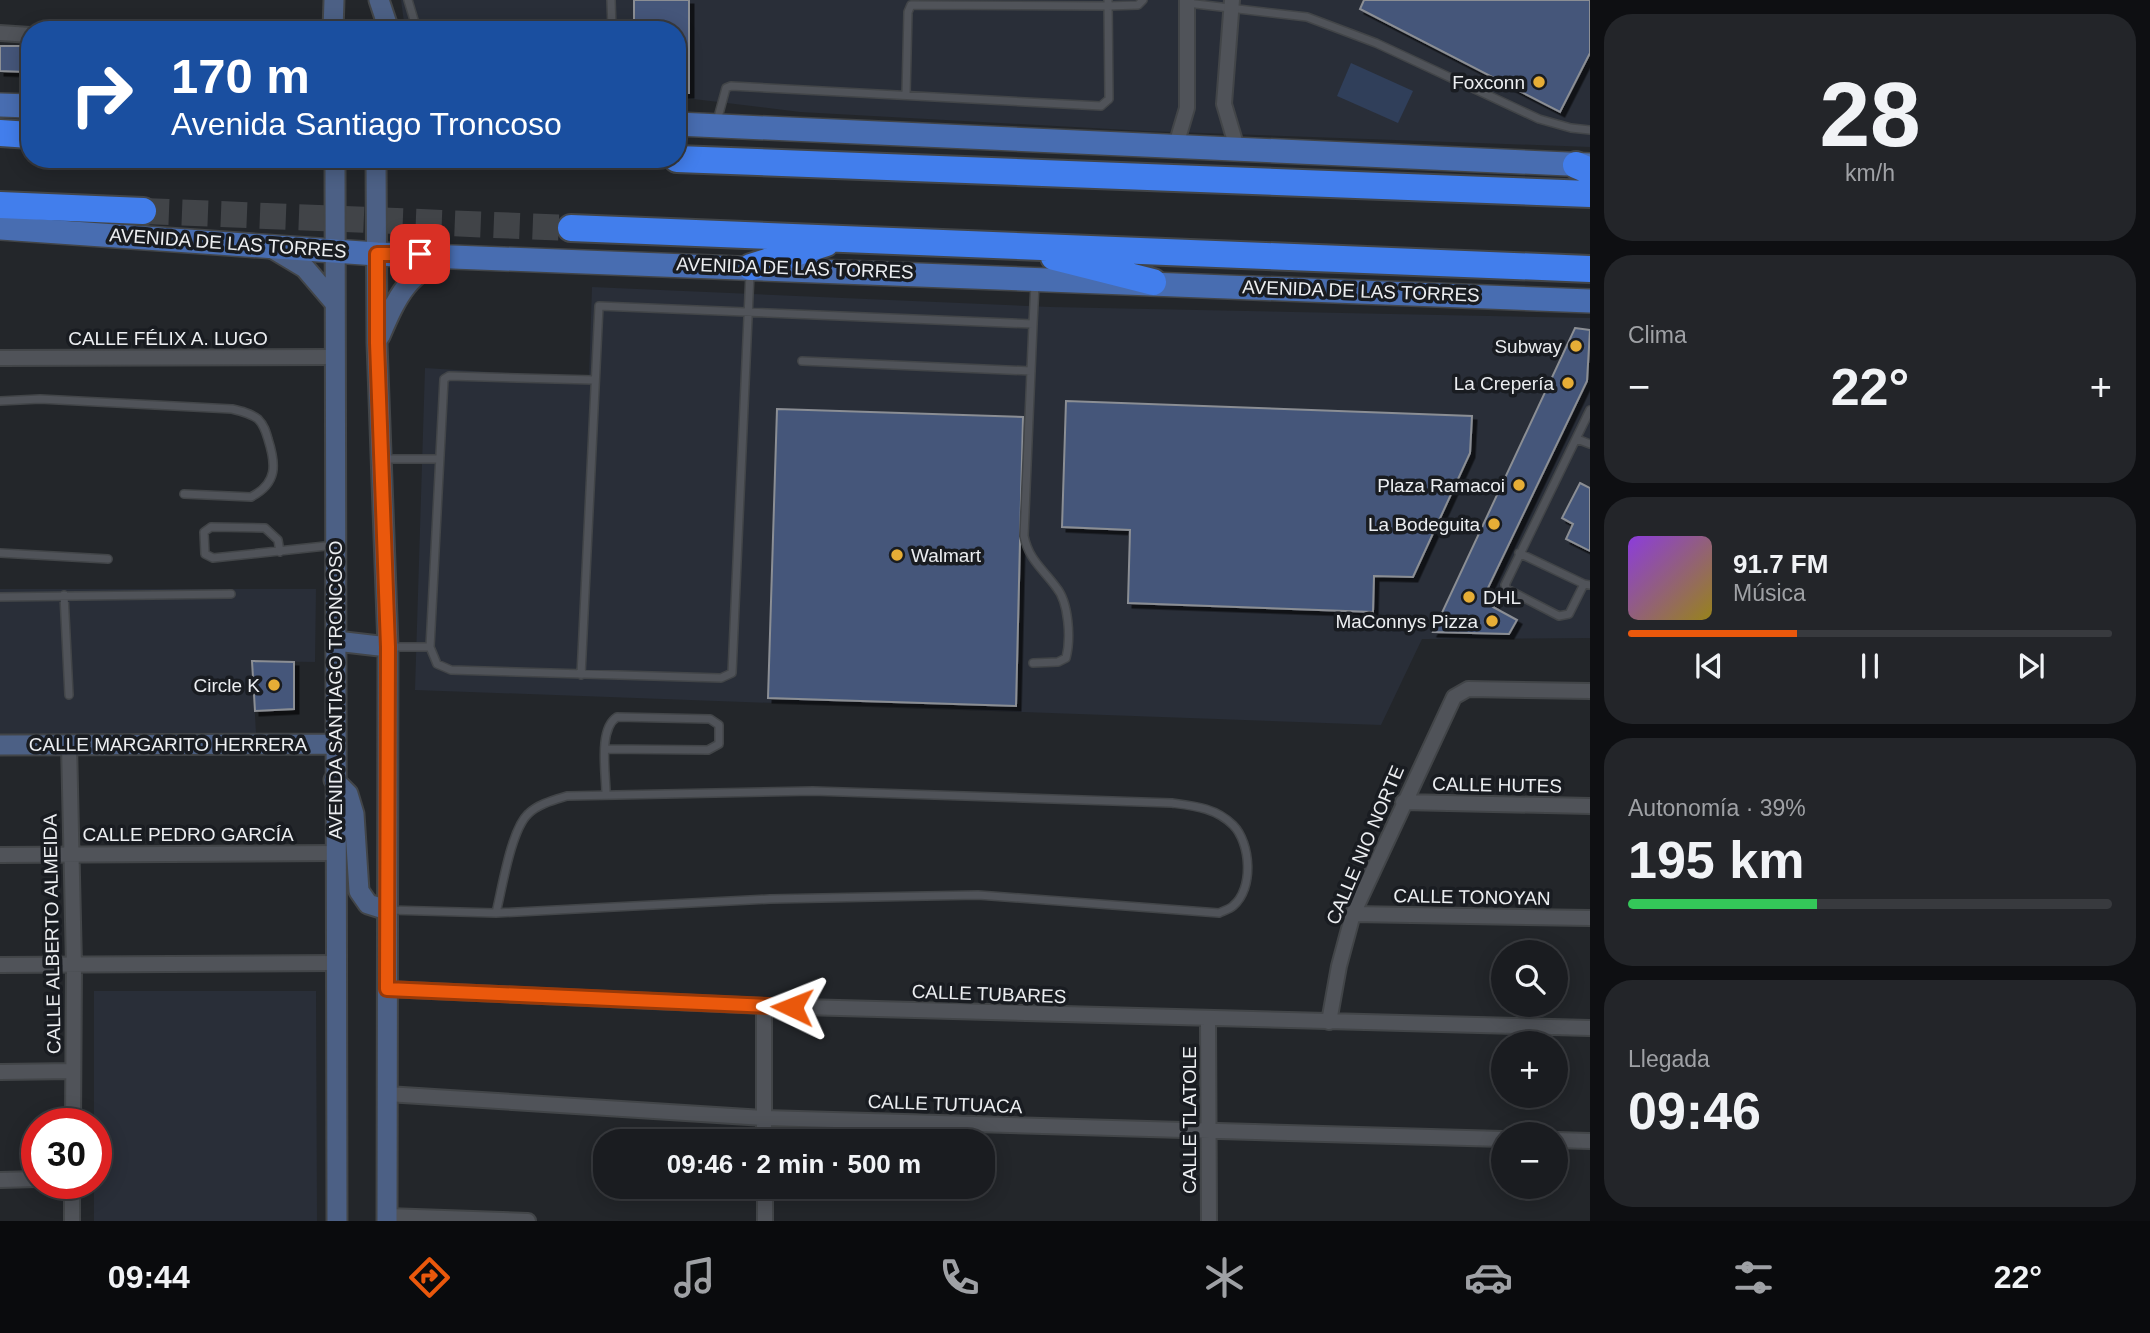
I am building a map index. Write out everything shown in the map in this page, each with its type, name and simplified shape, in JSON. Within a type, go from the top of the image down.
[{"type":"highway","points":[[0,134],[21,135]]},
{"type":"highway","points":[[686,159],[1590,194]]},
{"type":"highway","name":"AVENIDA DE LAS TORRES","points":[[0,205],[143,211]]},
{"type":"highway","name":"AVENIDA DE LAS TORRES","points":[[571,228],[751,251],[843,238],[1590,269]]},
{"type":"highway","points":[[1005,244],[1153,282]]},
{"type":"main road","points":[[333,21],[334,0]]},
{"type":"main road","points":[[376,21],[377,0]]},
{"type":"main road","points":[[377,0],[385,21]]},
{"type":"main road","points":[[0,104],[21,105]]},
{"type":"main road","points":[[686,124],[1176,145],[1585,167]]},
{"type":"main road","name":"AVENIDA SANTIAGO TRONCOSO","points":[[335,168],[334,780],[337,1221]]},
{"type":"main road","points":[[376,168],[377,343],[388,647],[387,1219]]},
{"type":"main road","name":"AVENIDA DE LAS TORRES","points":[[0,228],[377,254],[751,251],[1035,280],[1153,282],[1590,301]]},
{"type":"main road","points":[[266,245],[305,268],[334,302]]},
{"type":"main road","points":[[377,343],[394,302],[416,273],[433,263],[463,255]]},
{"type":"main road","points":[[336,641],[388,647]]},
{"type":"main road","name":"CALLE MARGARITO HERRERA","points":[[0,745],[335,744]]},
{"type":"main road","points":[[334,780],[348,794],[354,814],[359,891],[368,904],[387,910]]},
{"type":"street","points":[[1176,145],[1187,108],[1187,1]]},
{"type":"street","points":[[1232,4],[1224,104],[1237,148]]},
{"type":"street","points":[[0,33],[21,34]]},
{"type":"street","name":"CALLE FÉLIX A. LUGO","points":[[0,358],[335,357]]},
{"type":"street","name":"CALLE NIO NORTE","points":[[1329,1022],[1339,966],[1353,914],[1448,706],[1459,692],[1468,689],[1590,691]]},
{"type":"street","name":"CALLE ALBERTO ALMEIDA","points":[[69,744],[74,965],[73,1108]]},
{"type":"street","name":"CALLE HUTES","points":[[1403,802],[1590,806]]},
{"type":"street","name":"CALLE PEDRO GARCÍA","points":[[0,855],[335,852]]},
{"type":"street","name":"CALLE TONOYAN","points":[[1353,914],[1590,918]]},
{"type":"street","points":[[0,965],[335,963]]},
{"type":"street","name":"CALLE TUBARES","points":[[387,989],[764,1006],[1208,1020],[1590,1028]]},
{"type":"street","points":[[764,1006],[764,1129]]},
{"type":"street","name":"CALLE TLATOLE","points":[[1208,1020],[1209,1221]]},
{"type":"street","points":[[0,1072],[73,1071]]},
{"type":"street","name":"CALLE TUTUACA","points":[[387,1094],[764,1118],[1491,1139]]},
{"type":"street","points":[[1568,1140],[1590,1141]]},
{"type":"street","points":[[0,1180],[21,1179]]},
{"type":"street","points":[[72,1199],[72,1221]]},
{"type":"street","points":[[765,1199],[765,1221]]},
{"type":"street","points":[[387,1219],[528,1221]]},
{"type":"lane","points":[[408,0],[414,21]]},
{"type":"lane","points":[[611,0],[612,21]]},
{"type":"lane","points":[[906,95],[908,12],[911,5],[1138,5],[1143,0]]},
{"type":"lane","points":[[1187,1],[1232,4],[1307,17],[1376,43],[1539,119],[1590,130]]},
{"type":"lane","points":[[716,125],[722,97],[726,88],[731,86],[1101,106],[1109,99],[1108,3]]},
{"type":"lane","points":[[594,380],[446,377],[439,459],[430,647],[442,668],[721,678],[732,673],[751,251]]},
{"type":"lane","points":[[1033,663],[1058,662],[1066,657],[1068,650],[1062,597],[1058,588],[1032,560],[1024,536],[1035,280]]},
{"type":"lane","points":[[581,675],[599,306],[1033,324]]},
{"type":"lane","points":[[802,361],[1031,371]]},
{"type":"lane","points":[[0,401],[40,399],[232,409],[246,412],[259,420],[275,461],[270,479],[260,492],[251,497],[184,494]]},
{"type":"lane","points":[[1519,552],[1587,585],[1569,614],[1559,616],[1507,589],[1506,577],[1590,410]]},
{"type":"lane","points":[[1577,439],[1590,444]]},
{"type":"lane","points":[[380,459],[439,459]]},
{"type":"lane","points":[[280,552],[278,540],[265,528],[211,527],[204,532],[205,554],[213,558],[280,552],[336,545]]},
{"type":"lane","points":[[0,553],[108,559]]},
{"type":"lane","points":[[0,597],[231,594]]},
{"type":"lane","points":[[64,595],[69,695]]},
{"type":"lane","points":[[388,647],[430,647]]},
{"type":"lane","points":[[606,749],[708,750],[719,744],[719,725],[710,719],[617,716],[607,729],[606,749],[606,794]]},
{"type":"lane","points":[[387,910],[496,913],[770,899],[978,895],[1219,913],[1234,905],[1244,891],[1248,869],[1244,846],[1235,827],[1203,807],[1172,803],[813,791],[567,796],[545,803],[527,815],[518,834],[496,913]]},
{"type":"shaded area","points":[[401,0],[1590,0],[1590,147],[1146,131],[800,112],[686,98],[686,21],[404,21]]},
{"type":"shaded area","points":[[1351,63],[1413,91],[1398,123],[1337,96]]},
{"type":"shaded area","points":[[592,287],[1051,307],[1590,318],[1590,638],[1422,639],[1381,725],[415,690],[425,368],[589,378]]},
{"type":"shaded area","points":[[0,589],[316,589],[315,662],[252,661],[256,733],[0,737]]},
{"type":"shaded area","points":[[94,991],[316,991],[317,1221],[94,1221],[94,1199],[112,1199],[112,1108],[94,1108]]},
{"type":"building","points":[[634,0],[689,0],[689,93],[686,93],[686,21],[634,21]]},
{"type":"building","name":"Foxconn","points":[[1364,0],[1590,0],[1590,53],[1560,112],[1360,9]]},
{"type":"building","points":[[0,46],[21,46],[21,72],[0,71]]},
{"type":"building","name":"Plaza Ramacoi","points":[[1575,328],[1590,330],[1587,381],[1487,590],[1499,595],[1493,607],[1517,620],[1509,634],[1433,632]]},
{"type":"building","points":[[1066,401],[1472,416],[1470,453],[1413,577],[1374,576],[1373,612],[1128,603],[1130,530],[1062,527]]},
{"type":"building","name":"Walmart","points":[[777,409],[1023,417],[1016,706],[768,698]]},
{"type":"building","points":[[1580,483],[1590,488],[1590,551],[1566,539],[1573,524],[1562,518]]},
{"type":"building","name":"Circle K","points":[[252,661],[294,662],[294,709],[255,711]]},
{"type":"tunnel","points":[[143,211],[571,228]]},
{"type":"place","name":"Foxconn","points":[[1539,82]]},
{"type":"place","name":"Subway","points":[[1576,346]]},
{"type":"place","name":"La Crepería","points":[[1568,383]]},
{"type":"place","name":"Plaza Ramacoi","points":[[1519,485]]},
{"type":"place","name":"La Bodeguita","points":[[1494,524]]},
{"type":"place","name":"Walmart","points":[[897,555]]},
{"type":"place","name":"DHL","points":[[1469,597]]},
{"type":"place","name":"MaConnys Pizza","points":[[1492,621]]},
{"type":"place","name":"Circle K","points":[[274,685]]},
{"type":"route","points":[[420,254],[377,254],[377,343],[388,647],[387,989],[792,1007]]}]
